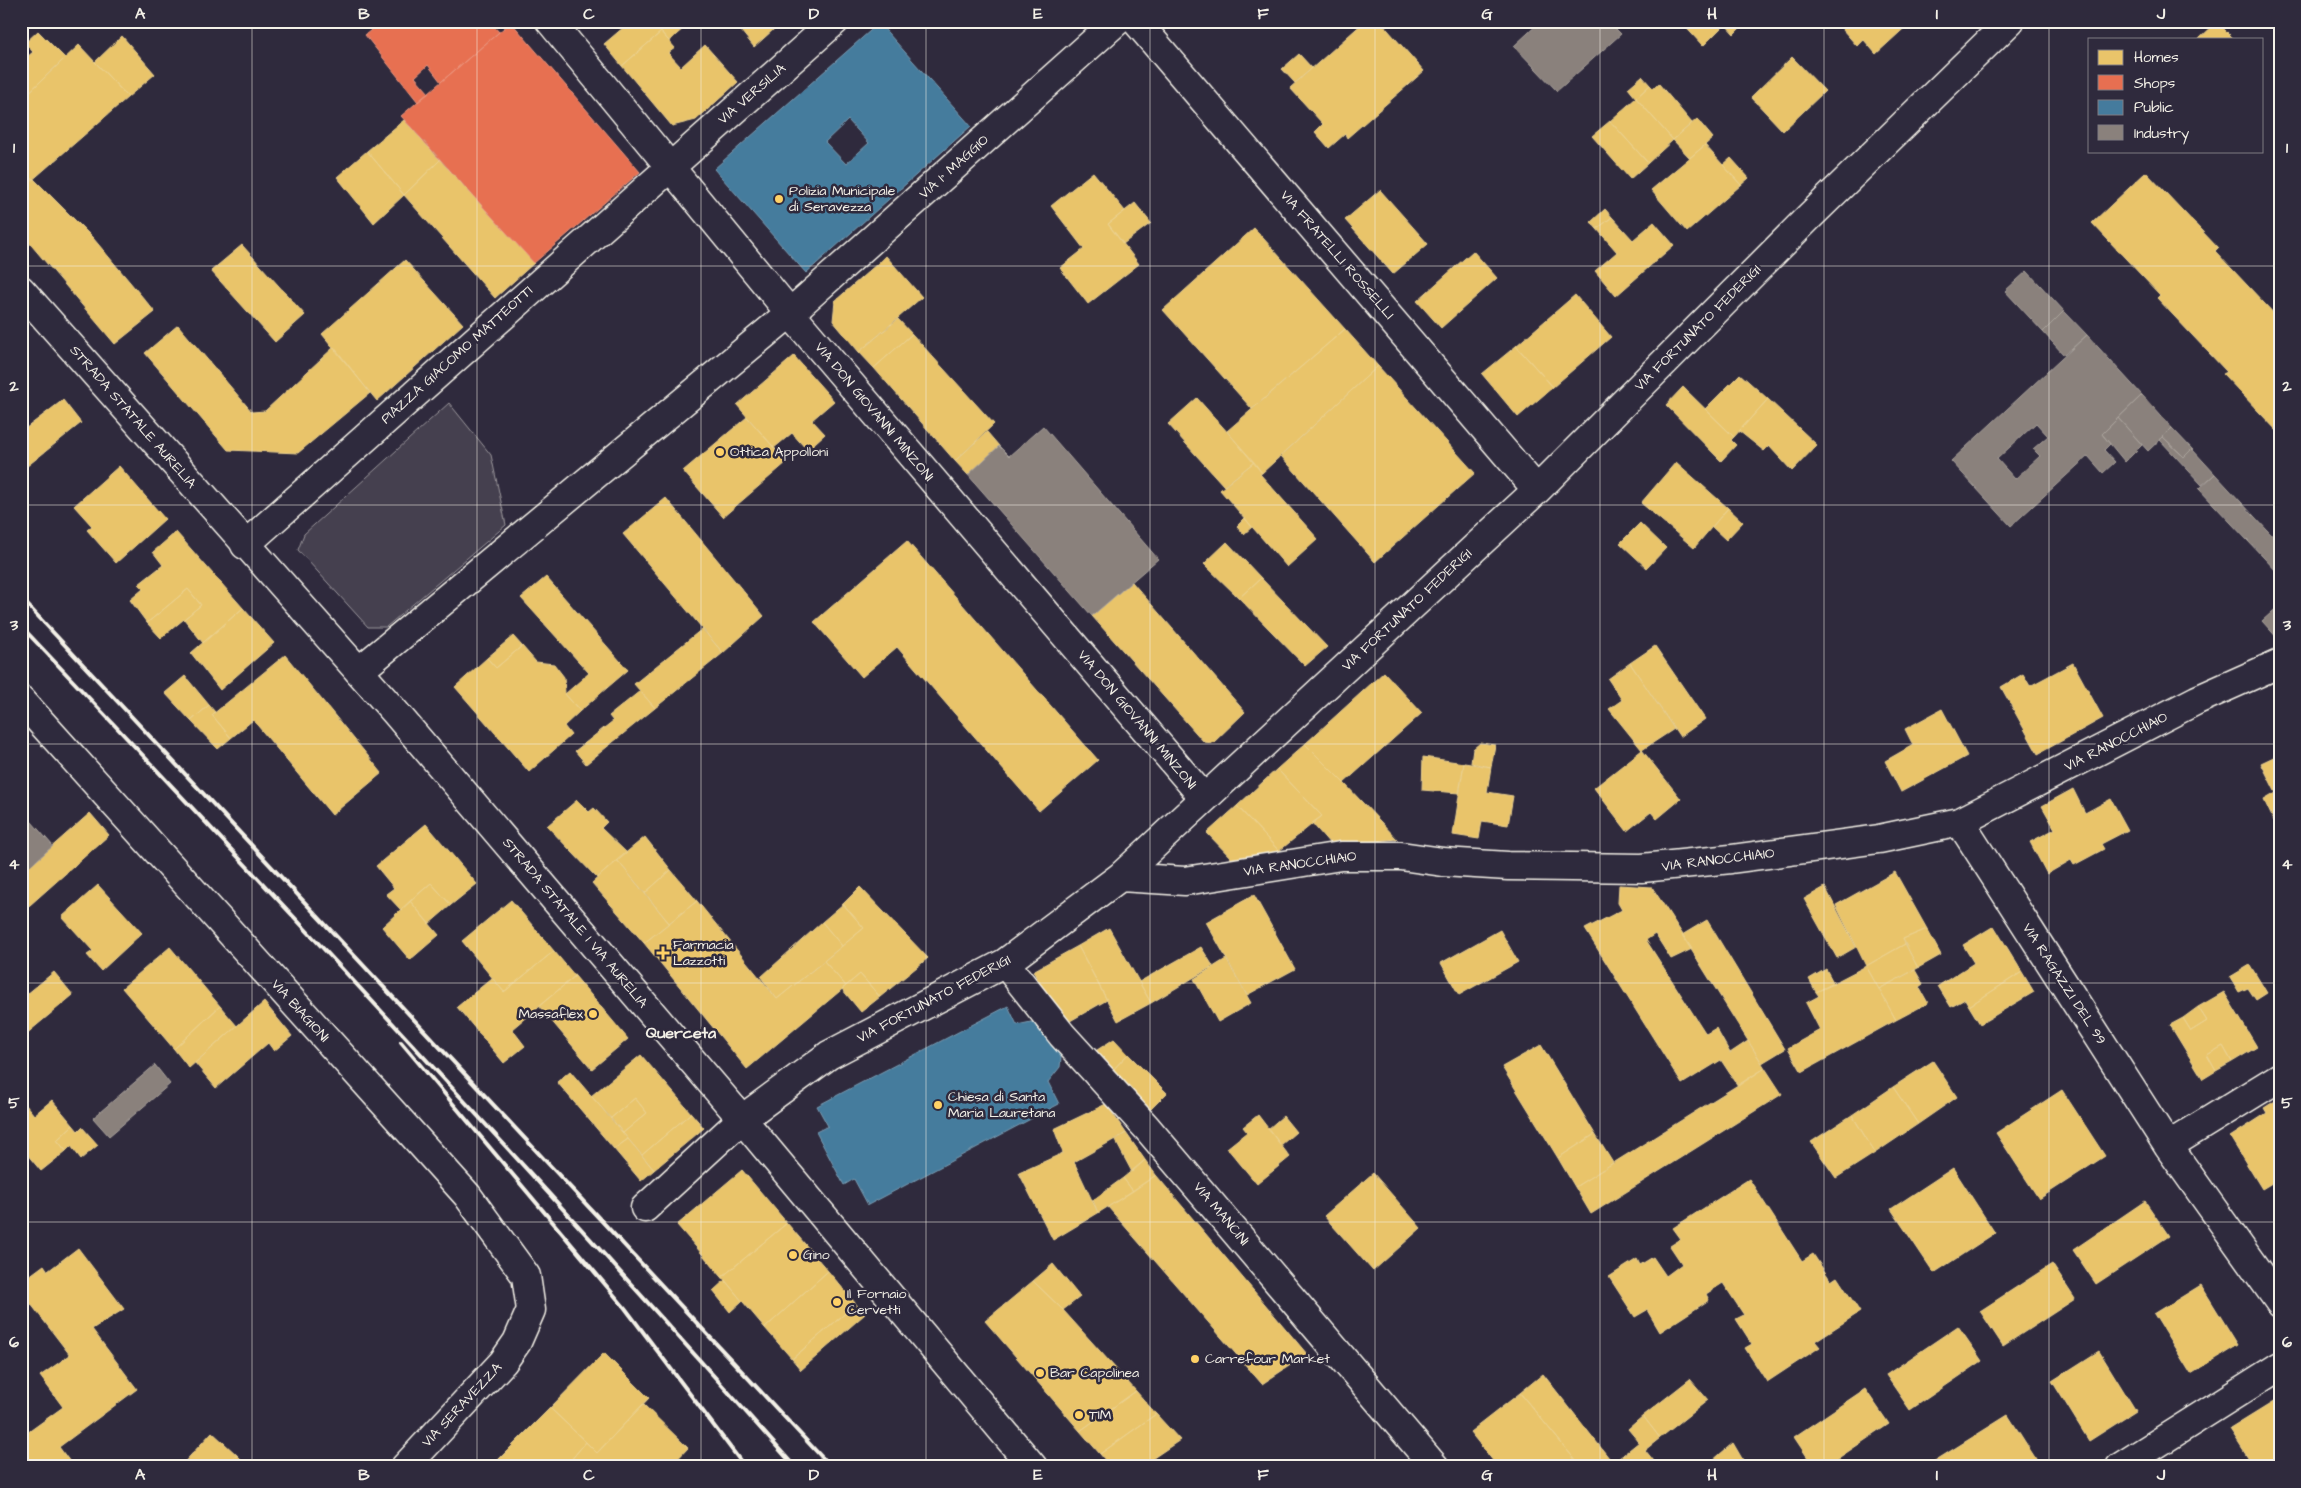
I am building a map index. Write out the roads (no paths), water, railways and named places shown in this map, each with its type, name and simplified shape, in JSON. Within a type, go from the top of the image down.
[{"type":"street","name":"VIA DON GIOVANNI MINZONI","points":[[550,21],[790,313],[1204,798]]},
{"type":"street","name":"VIA VERSILIA","points":[[670,166],[835,21]]},
{"type":"street","name":"VIA I° MAGGIO","points":[[790,313],[1118,21]]},
{"type":"street","name":"VIA FRATELLI ROSSELLI","points":[[1136,21],[1537,490]]},
{"type":"street","name":"VIA FORTUNATO FEDERIGI","points":[[645,1208],[742,1119],[829,1055],[1005,963],[1120,877],[1537,490],[1815,211],[2010,21]]},
{"type":"street","name":"PIAZZA GIACOMO MATTEOTTI","points":[[245,545],[670,166]]},
{"type":"street","name":"STRADA STATALE AURELIA","points":[[21,290],[245,545]]},
{"type":"street","points":[[360,671],[790,313]]},
{"type":"street","name":"STRADA STATALE 1 VIA AURELIA","points":[[245,545],[360,671],[742,1119],[1033,1467]]},
{"type":"street","name":"VIA RANOCCHIAIO","points":[[1120,877],[1186,881],[1341,856],[1401,856],[1443,862],[1508,866],[1642,868],[1731,859],[1879,839],[1960,822],[2197,700],[2280,663]]},
{"type":"street","name":"VIA BIAGIONI","points":[[21,700],[466,1196],[526,1276],[531,1310],[517,1342]]},
{"type":"street","name":"VIA RAGAZZI DEL 99","points":[[1960,822],[2168,1146],[2280,1303]]},
{"type":"street","name":"VIA MANCINI","points":[[1005,963],[1062,1035],[1147,1128],[1435,1467]]},
{"type":"street","points":[[2168,1146],[2280,1077]]},
{"type":"street","name":"VIA SERAVEZZA","points":[[405,1467],[503,1362],[517,1342]]},
{"type":"street","points":[[2120,1467],[2280,1366]]},
{"type":"railway","points":[[21,598],[831,1467]]},
{"type":"railway","points":[[21,626],[411,1044],[604,1254],[795,1467]]},
{"type":"railway","points":[[401,1042],[625,1308],[745,1467]]},
{"type":"place","name":"Polizia Municipale di Seravezza","points":[[779,199]]},
{"type":"place","name":"Ottica Appolloni","points":[[720,452]]},
{"type":"place","name":"Farmacia Lazzotti","points":[[663,953]]},
{"type":"place","name":"Massaflex","points":[[593,1014]]},
{"type":"place","name":"Chiesa di Santa Maria Lauretana","points":[[938,1105]]},
{"type":"place","name":"Gino","points":[[793,1255]]},
{"type":"place","name":"Il Fornaio Cervetti","points":[[837,1302]]},
{"type":"place","name":"Carrefour Market","points":[[1195,1359]]},
{"type":"place","name":"Bar Capolinea","points":[[1040,1373]]},
{"type":"place","name":"TIM","points":[[1079,1415]]},
{"type":"district","name":"Querceta","points":[[681,1033]]}]
